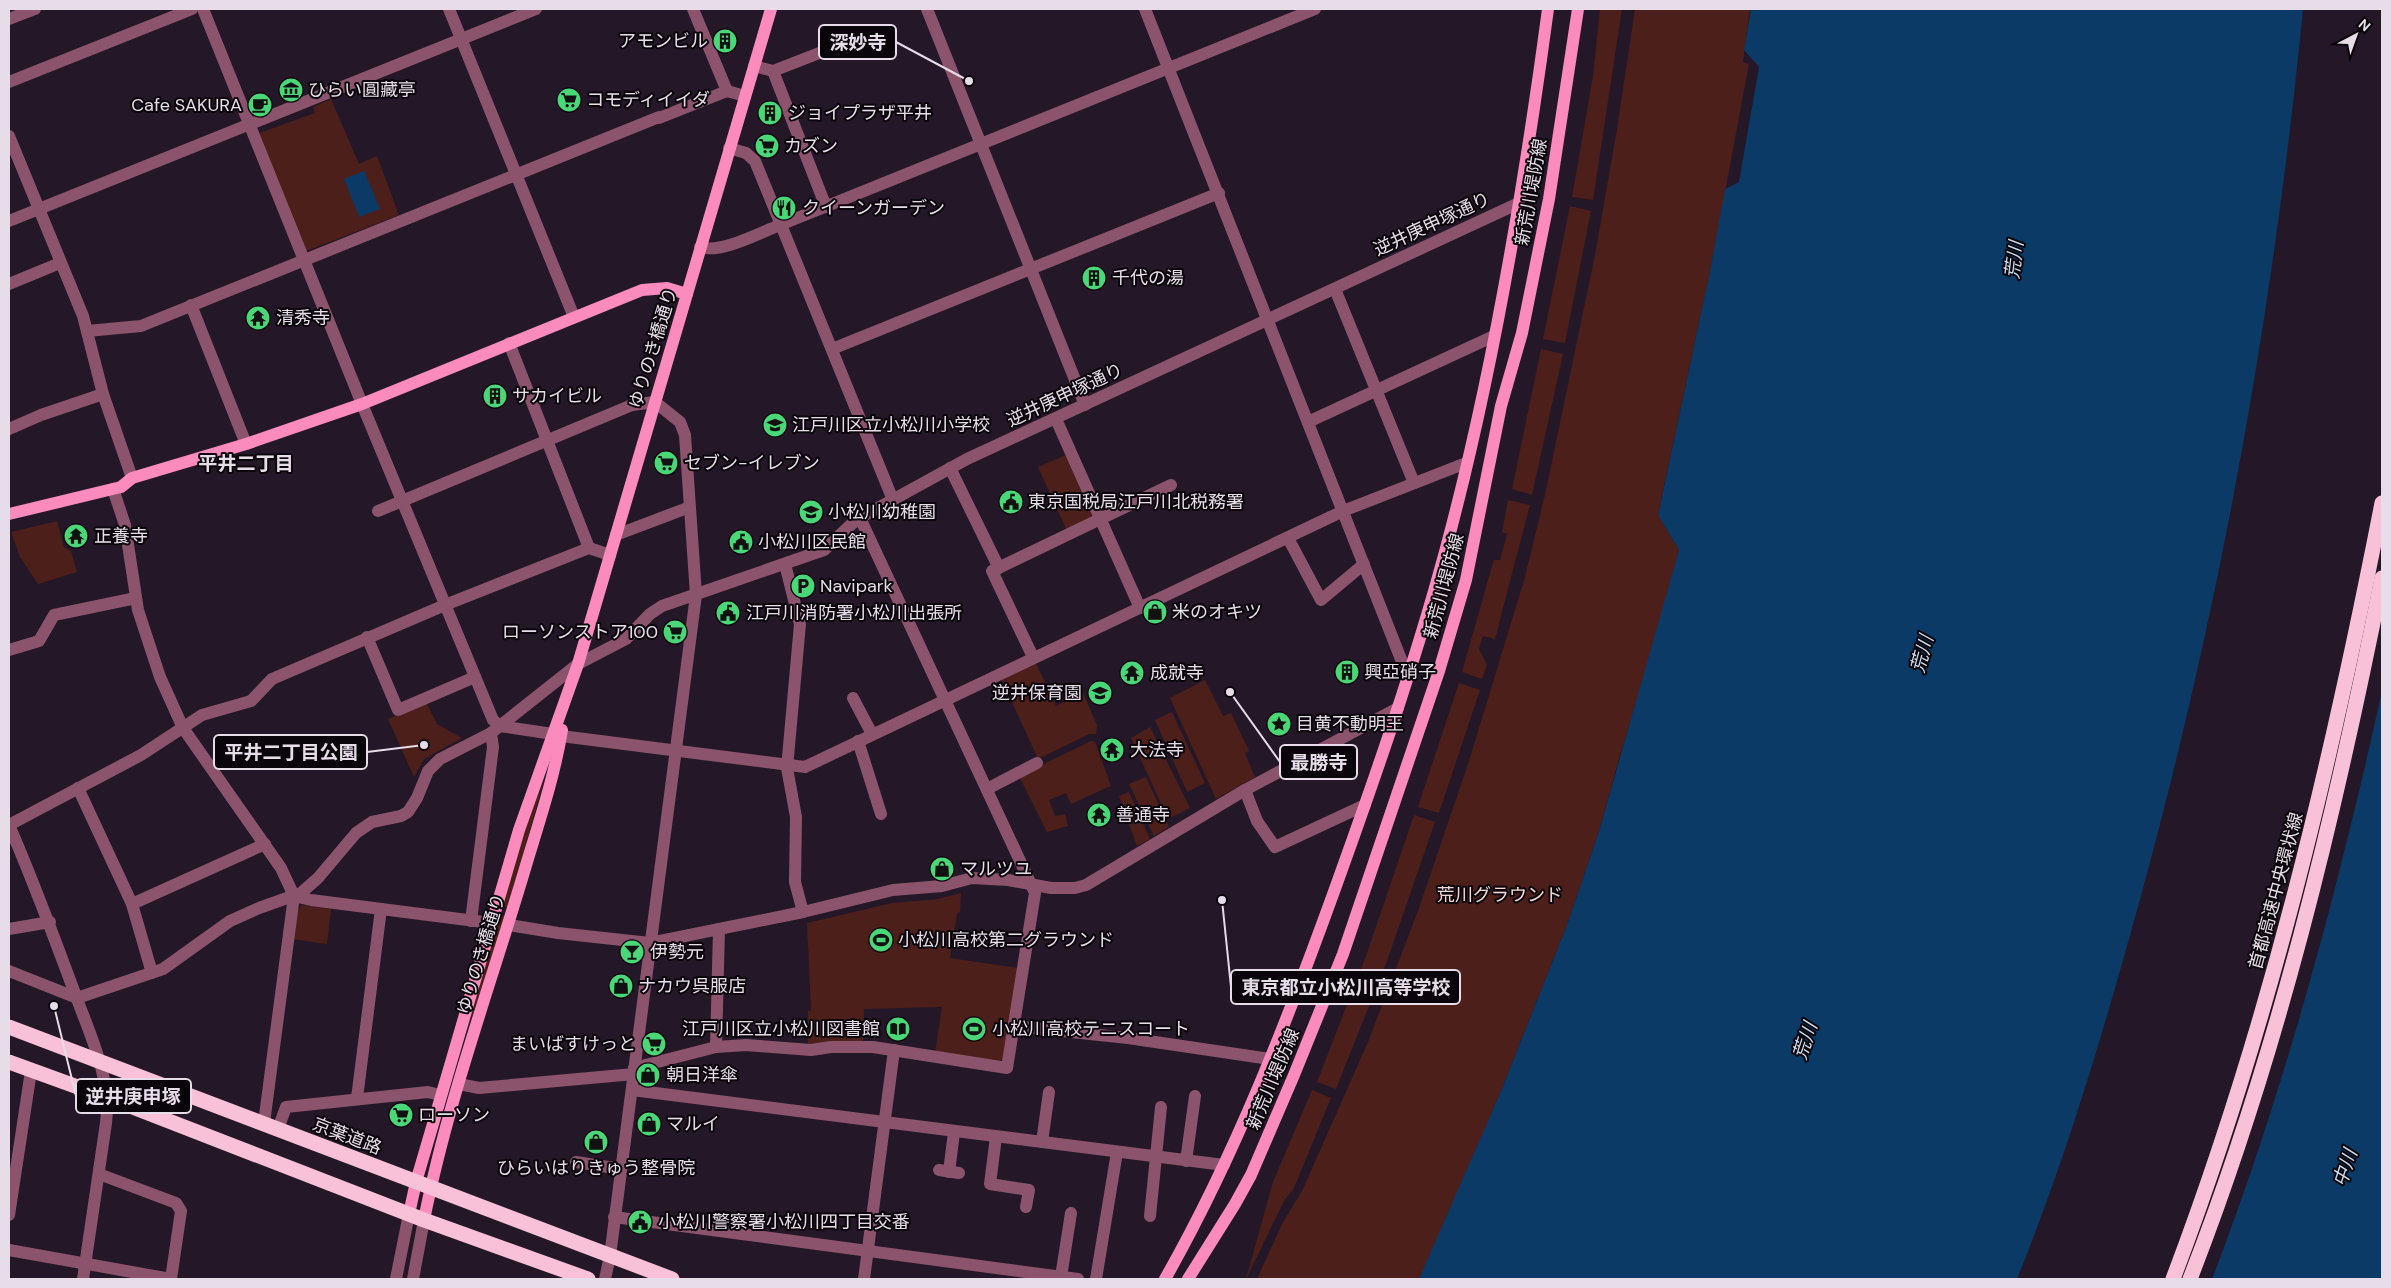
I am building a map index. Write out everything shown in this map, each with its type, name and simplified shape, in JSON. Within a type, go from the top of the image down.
[{"type":"highway","name":"首都高速中央環状線","points":[[2173,1279],[2224,1137],[2287,927],[2338,723],[2382,504]]},
{"type":"highway","name":"首都高速中央環状線","points":[[2190,1279],[2217,1206],[2258,1078],[2302,927],[2340,776],[2382,578]]},
{"type":"highway","name":"京葉道路","points":[[9,1028],[672,1279]]},
{"type":"highway","points":[[9,1062],[424,1220],[588,1279]]},
{"type":"main road","name":"ゆりのき橋通り","points":[[424,1220],[430,1188],[459,1084],[539,821],[557,735],[567,698],[771,9]]},
{"type":"main road","name":"新荒川堤防線","points":[[1165,1279],[1224,1165],[1270,1058],[1318,935],[1365,805],[1408,677],[1442,563],[1494,336],[1519,203],[1548,9]]},
{"type":"main road","name":"新荒川堤防線","points":[[1188,1279],[1251,1175],[1344,954],[1439,671],[1466,580],[1499,415],[1522,333],[1549,199],[1578,9]]},
{"type":"main road","points":[[9,514],[121,487],[132,478],[246,444],[362,404],[509,343],[650,288],[667,288],[687,294]]},
{"type":"main road","name":"ゆりのき橋通り","points":[[409,1214],[440,1095],[519,830],[557,735]]},
{"type":"street","points":[[9,20],[35,9]]},
{"type":"street","points":[[9,82],[192,9]]},
{"type":"street","points":[[203,9],[362,404],[493,720],[495,730],[494,748],[472,921]]},
{"type":"street","points":[[449,9],[574,317]]},
{"type":"street","points":[[9,221],[536,9]]},
{"type":"street","points":[[693,9],[727,91]]},
{"type":"street","points":[[929,9],[1085,406]]},
{"type":"street","points":[[1145,9],[1408,677]]},
{"type":"street","points":[[700,247],[709,250],[722,247],[780,225],[1315,9]]},
{"type":"street","points":[[754,66],[773,71],[827,50]]},
{"type":"street","points":[[773,71],[826,207]]},
{"type":"street","points":[[86,330],[141,326],[727,91],[745,96]]},
{"type":"street","points":[[9,136],[83,316],[103,394],[132,478]]},
{"type":"street","points":[[729,148],[752,156],[893,500]]},
{"type":"street","points":[[832,349],[1219,193]]},
{"type":"street","name":"逆井庚申塚通り","points":[[76,998],[152,973],[174,963],[230,921],[294,896],[310,886],[345,843],[364,826],[401,816],[408,812],[417,798],[428,771],[440,759],[495,730],[578,664],[626,640],[650,614],[662,606],[696,596],[824,550],[860,518],[950,468],[1085,406],[1268,318],[1277,317],[1519,203]]},
{"type":"street","points":[[9,284],[60,263]]},
{"type":"street","points":[[1335,289],[1414,483]]},
{"type":"street","points":[[191,305],[246,444]]},
{"type":"street","points":[[1308,422],[1494,336]]},
{"type":"street","points":[[509,343],[588,548]]},
{"type":"street","points":[[9,429],[41,415],[103,394]]},
{"type":"street","points":[[378,511],[632,405],[654,402],[680,422],[685,435],[696,596],[610,1256],[605,1279]]},
{"type":"street","points":[[1056,419],[1140,608]]},
{"type":"street","points":[[495,730],[557,735],[805,767],[1343,511],[1466,463]]},
{"type":"street","points":[[950,468],[999,568]]},
{"type":"street","points":[[1033,657],[992,572],[1171,486]]},
{"type":"street","points":[[113,489],[125,525],[136,598],[156,666],[183,728],[281,868],[294,896],[271,1126]]},
{"type":"street","points":[[616,535],[690,507]]},
{"type":"street","points":[[459,1084],[479,1088],[634,1071],[716,1047],[746,1045],[811,1050],[848,1047],[894,1050],[1007,1068],[1035,893],[860,518]]},
{"type":"street","points":[[1288,538],[1321,600],[1364,564]]},
{"type":"street","points":[[83,1279],[99,1174],[107,1098],[101,1062],[76,998],[50,922],[9,825],[141,755],[202,716],[251,701],[272,679],[367,637],[588,548],[610,555]]},
{"type":"street","points":[[786,564],[800,624],[787,765],[796,817],[795,882],[803,912]]},
{"type":"street","points":[[9,650],[39,641],[54,615],[136,598]]},
{"type":"street","points":[[367,637],[398,710],[475,677]]},
{"type":"street","points":[[854,698],[872,734]]},
{"type":"street","points":[[509,924],[558,933],[650,942],[803,912],[893,890],[942,886],[972,878],[1008,880],[1033,886],[1075,888],[1086,885],[1246,790],[1398,708]]},
{"type":"street","points":[[858,741],[881,814]]},
{"type":"street","points":[[987,789],[1037,763]]},
{"type":"street","points":[[78,788],[108,856],[132,904],[152,973]]},
{"type":"street","points":[[1246,790],[1258,822],[1275,847],[1365,805]]},
{"type":"street","points":[[132,904],[265,844]]},
{"type":"street","points":[[294,896],[491,923]]},
{"type":"street","points":[[357,1098],[381,909]]},
{"type":"street","points":[[9,929],[50,922]]},
{"type":"street","points":[[716,1047],[719,929]]},
{"type":"street","points":[[9,971],[76,998]]},
{"type":"street","points":[[1014,1026],[1128,1038],[1270,1058]]},
{"type":"street","points":[[864,1279],[894,1050]]},
{"type":"street","points":[[9,1215],[32,1071]]},
{"type":"street","points":[[632,1090],[1224,1165]]},
{"type":"street","points":[[271,1126],[286,1107],[428,1092],[440,1095]]},
{"type":"street","points":[[1042,1142],[1049,1092]]},
{"type":"street","points":[[1186,1161],[1195,1096]]},
{"type":"street","points":[[1150,1216],[1161,1107]]},
{"type":"street","points":[[949,1172],[954,1132]]},
{"type":"street","points":[[996,1137],[990,1184],[1029,1190],[1026,1207]]},
{"type":"street","points":[[1096,1279],[1117,1152]]},
{"type":"street","points":[[576,1162],[621,1169]]},
{"type":"street","points":[[9,1250],[171,1279],[182,1211],[176,1203],[99,1174]]},
{"type":"street","points":[[1061,1277],[1071,1213]]},
{"type":"street","points":[[396,1279],[409,1214]]},
{"type":"street","points":[[614,1217],[1078,1279]]},
{"type":"street","points":[[413,1279],[424,1220]]},
{"type":"green space","points":[[1600,9],[1622,9],[1593,200],[1572,197],[1593,76]]},
{"type":"green space","name":"荒川グラウンド","points":[[1635,9],[1750,9],[1743,62],[1749,64],[1711,267],[1658,514],[1679,550],[1656,641],[1620,755],[1600,828],[1567,925],[1501,1091],[1420,1279],[1257,1279],[1283,1222],[1302,1191],[1368,1042],[1419,908],[1469,761],[1525,577],[1546,490],[1595,255]]},
{"type":"green space","points":[[331,99],[359,164],[377,156],[399,215],[306,251],[259,133],[315,113],[313,107]]},
{"type":"green space","points":[[1570,206],[1591,211],[1565,343],[1543,339]]},
{"type":"green space","points":[[1541,349],[1563,354],[1532,495],[1512,489]]},
{"type":"green space","points":[[1068,454],[1097,517],[1067,531],[1038,467]]},
{"type":"green space","points":[[1508,500],[1530,505],[1495,639],[1483,636],[1479,649],[1487,665],[1482,679],[1462,672],[1492,566],[1494,560],[1500,560],[1507,534],[1502,532]]},
{"type":"green space","points":[[57,521],[64,547],[71,551],[77,572],[38,584],[20,557],[11,532]]},
{"type":"green space","points":[[1035,661],[1056,706],[1083,693],[1097,725],[1096,734],[1089,734],[1038,759],[1001,678]]},
{"type":"green space","points":[[1205,680],[1223,716],[1231,713],[1249,751],[1245,753],[1255,777],[1216,799],[1170,698]]},
{"type":"green space","points":[[1459,683],[1480,690],[1439,813],[1418,807]]},
{"type":"green space","points":[[426,702],[437,724],[462,738],[424,759],[414,777],[388,719]]},
{"type":"green space","points":[[1172,712],[1205,783],[1187,792],[1155,720]]},
{"type":"green space","points":[[1150,727],[1190,808],[1168,819],[1131,738]]},
{"type":"green space","points":[[1091,741],[1095,742],[1111,786],[1071,804],[1066,793],[1049,800],[1055,816],[1065,814],[1068,826],[1047,832],[1019,776]]},
{"type":"green space","points":[[1146,777],[1169,827],[1154,836],[1129,784]]},
{"type":"green space","points":[[544,780],[509,908],[501,906],[525,828]]},
{"type":"green space","points":[[1129,792],[1150,839],[1137,846],[1119,796]]},
{"type":"green space","points":[[1414,815],[1435,822],[1388,958],[1336,1089],[1317,1082],[1366,956]]},
{"type":"green space","name":"小松川高校第二グラウンド","points":[[961,893],[960,912],[957,914],[950,958],[1018,968],[1003,1058],[1000,1061],[935,1053],[942,1007],[864,1009],[863,1043],[808,1045],[808,1011],[811,1010],[807,923],[892,903],[938,899]]},
{"type":"green space","points":[[302,905],[331,909],[327,944],[292,939],[297,912]]},
{"type":"green space","points":[[499,914],[506,916],[466,1034]]},
{"type":"green space","points":[[1312,1090],[1331,1098],[1294,1188],[1284,1201],[1246,1279],[1273,1182]]},
{"type":"water","name":"荒川","points":[[1751,9],[2303,9],[2277,232],[2241,454],[2196,674],[2142,892],[2085,1087],[2036,1232],[2017,1279],[1419,1279],[1501,1091],[1567,925],[1600,828],[1679,550],[1658,515],[1710,271],[1725,189],[1739,182],[1759,67],[1744,50]]},
{"type":"water","points":[[364,171],[380,209],[359,217],[344,179]]},
{"type":"water","name":"中川","points":[[2382,691],[2382,1279],[2212,1279],[2263,1135],[2308,988],[2347,840]]},
{"type":"place","name":"アモンビル","points":[[725,41]]},
{"type":"place","name":"深妙寺","points":[[969,81]]},
{"type":"place","name":"ひらい圓藏亭","points":[[291,90]]},
{"type":"place","name":"コモディイイダ","points":[[569,100]]},
{"type":"place","name":"Cafe SAKURA","points":[[260,105]]},
{"type":"place","name":"ジョイプラザ平井","points":[[770,113]]},
{"type":"place","name":"カズン","points":[[767,146]]},
{"type":"place","name":"クイーンガーデン","points":[[784,208]]},
{"type":"place","name":"千代の湯","points":[[1094,278]]},
{"type":"place","name":"清秀寺","points":[[258,318]]},
{"type":"place","name":"サカイビル","points":[[495,396]]},
{"type":"place","name":"江戸川区立小松川小学校","points":[[775,425]]},
{"type":"place","name":"セブン-イレブン","points":[[666,463]]},
{"type":"place","name":"東京国税局江戸川北税務署","points":[[1011,502]]},
{"type":"place","name":"小松川幼稚園","points":[[811,512]]},
{"type":"place","name":"正養寺","points":[[76,536]]},
{"type":"place","name":"小松川区民館","points":[[741,542]]},
{"type":"place","name":"Navipark","points":[[803,586]]},
{"type":"place","name":"米のオキツ","points":[[1155,612]]},
{"type":"place","name":"江戸川消防署小松川出張所","points":[[728,613]]},
{"type":"place","name":"ローソンストア100","points":[[675,632]]},
{"type":"place","name":"興亞硝子","points":[[1347,672]]},
{"type":"place","name":"成就寺","points":[[1132,673]]},
{"type":"place","name":"最勝寺","points":[[1230,692]]},
{"type":"place","name":"逆井保育園","points":[[1100,693]]},
{"type":"place","name":"目黄不動明王","points":[[1279,724]]},
{"type":"place","name":"平井二丁目公園","points":[[424,745]]},
{"type":"place","name":"大法寺","points":[[1112,750]]},
{"type":"place","name":"善通寺","points":[[1099,815]]},
{"type":"place","name":"マルツユ","points":[[942,869]]},
{"type":"place","name":"東京都立小松川高等学校","points":[[1222,900]]},
{"type":"place","name":"小松川高校第二グラウンド","points":[[881,940]]},
{"type":"place","name":"伊勢元","points":[[632,952]]},
{"type":"place","name":"ナカウ呉服店","points":[[621,986]]},
{"type":"place","name":"逆井庚申塚","points":[[54,1006]]},
{"type":"place","name":"江戸川区立小松川図書館","points":[[898,1029]]},
{"type":"place","name":"小松川高校テニスコート","points":[[974,1029]]},
{"type":"place","name":"まいばすけっと","points":[[654,1044]]},
{"type":"place","name":"朝日洋傘","points":[[648,1075]]},
{"type":"place","name":"ローソン","points":[[401,1115]]},
{"type":"place","name":"マルイ","points":[[649,1124]]},
{"type":"place","name":"ひらいはりきゅう整骨院","points":[[596,1142]]},
{"type":"place","name":"小松川警察署小松川四丁目交番","points":[[640,1222]]},
{"type":"district","name":"平井二丁目","points":[[246,463]]}]
